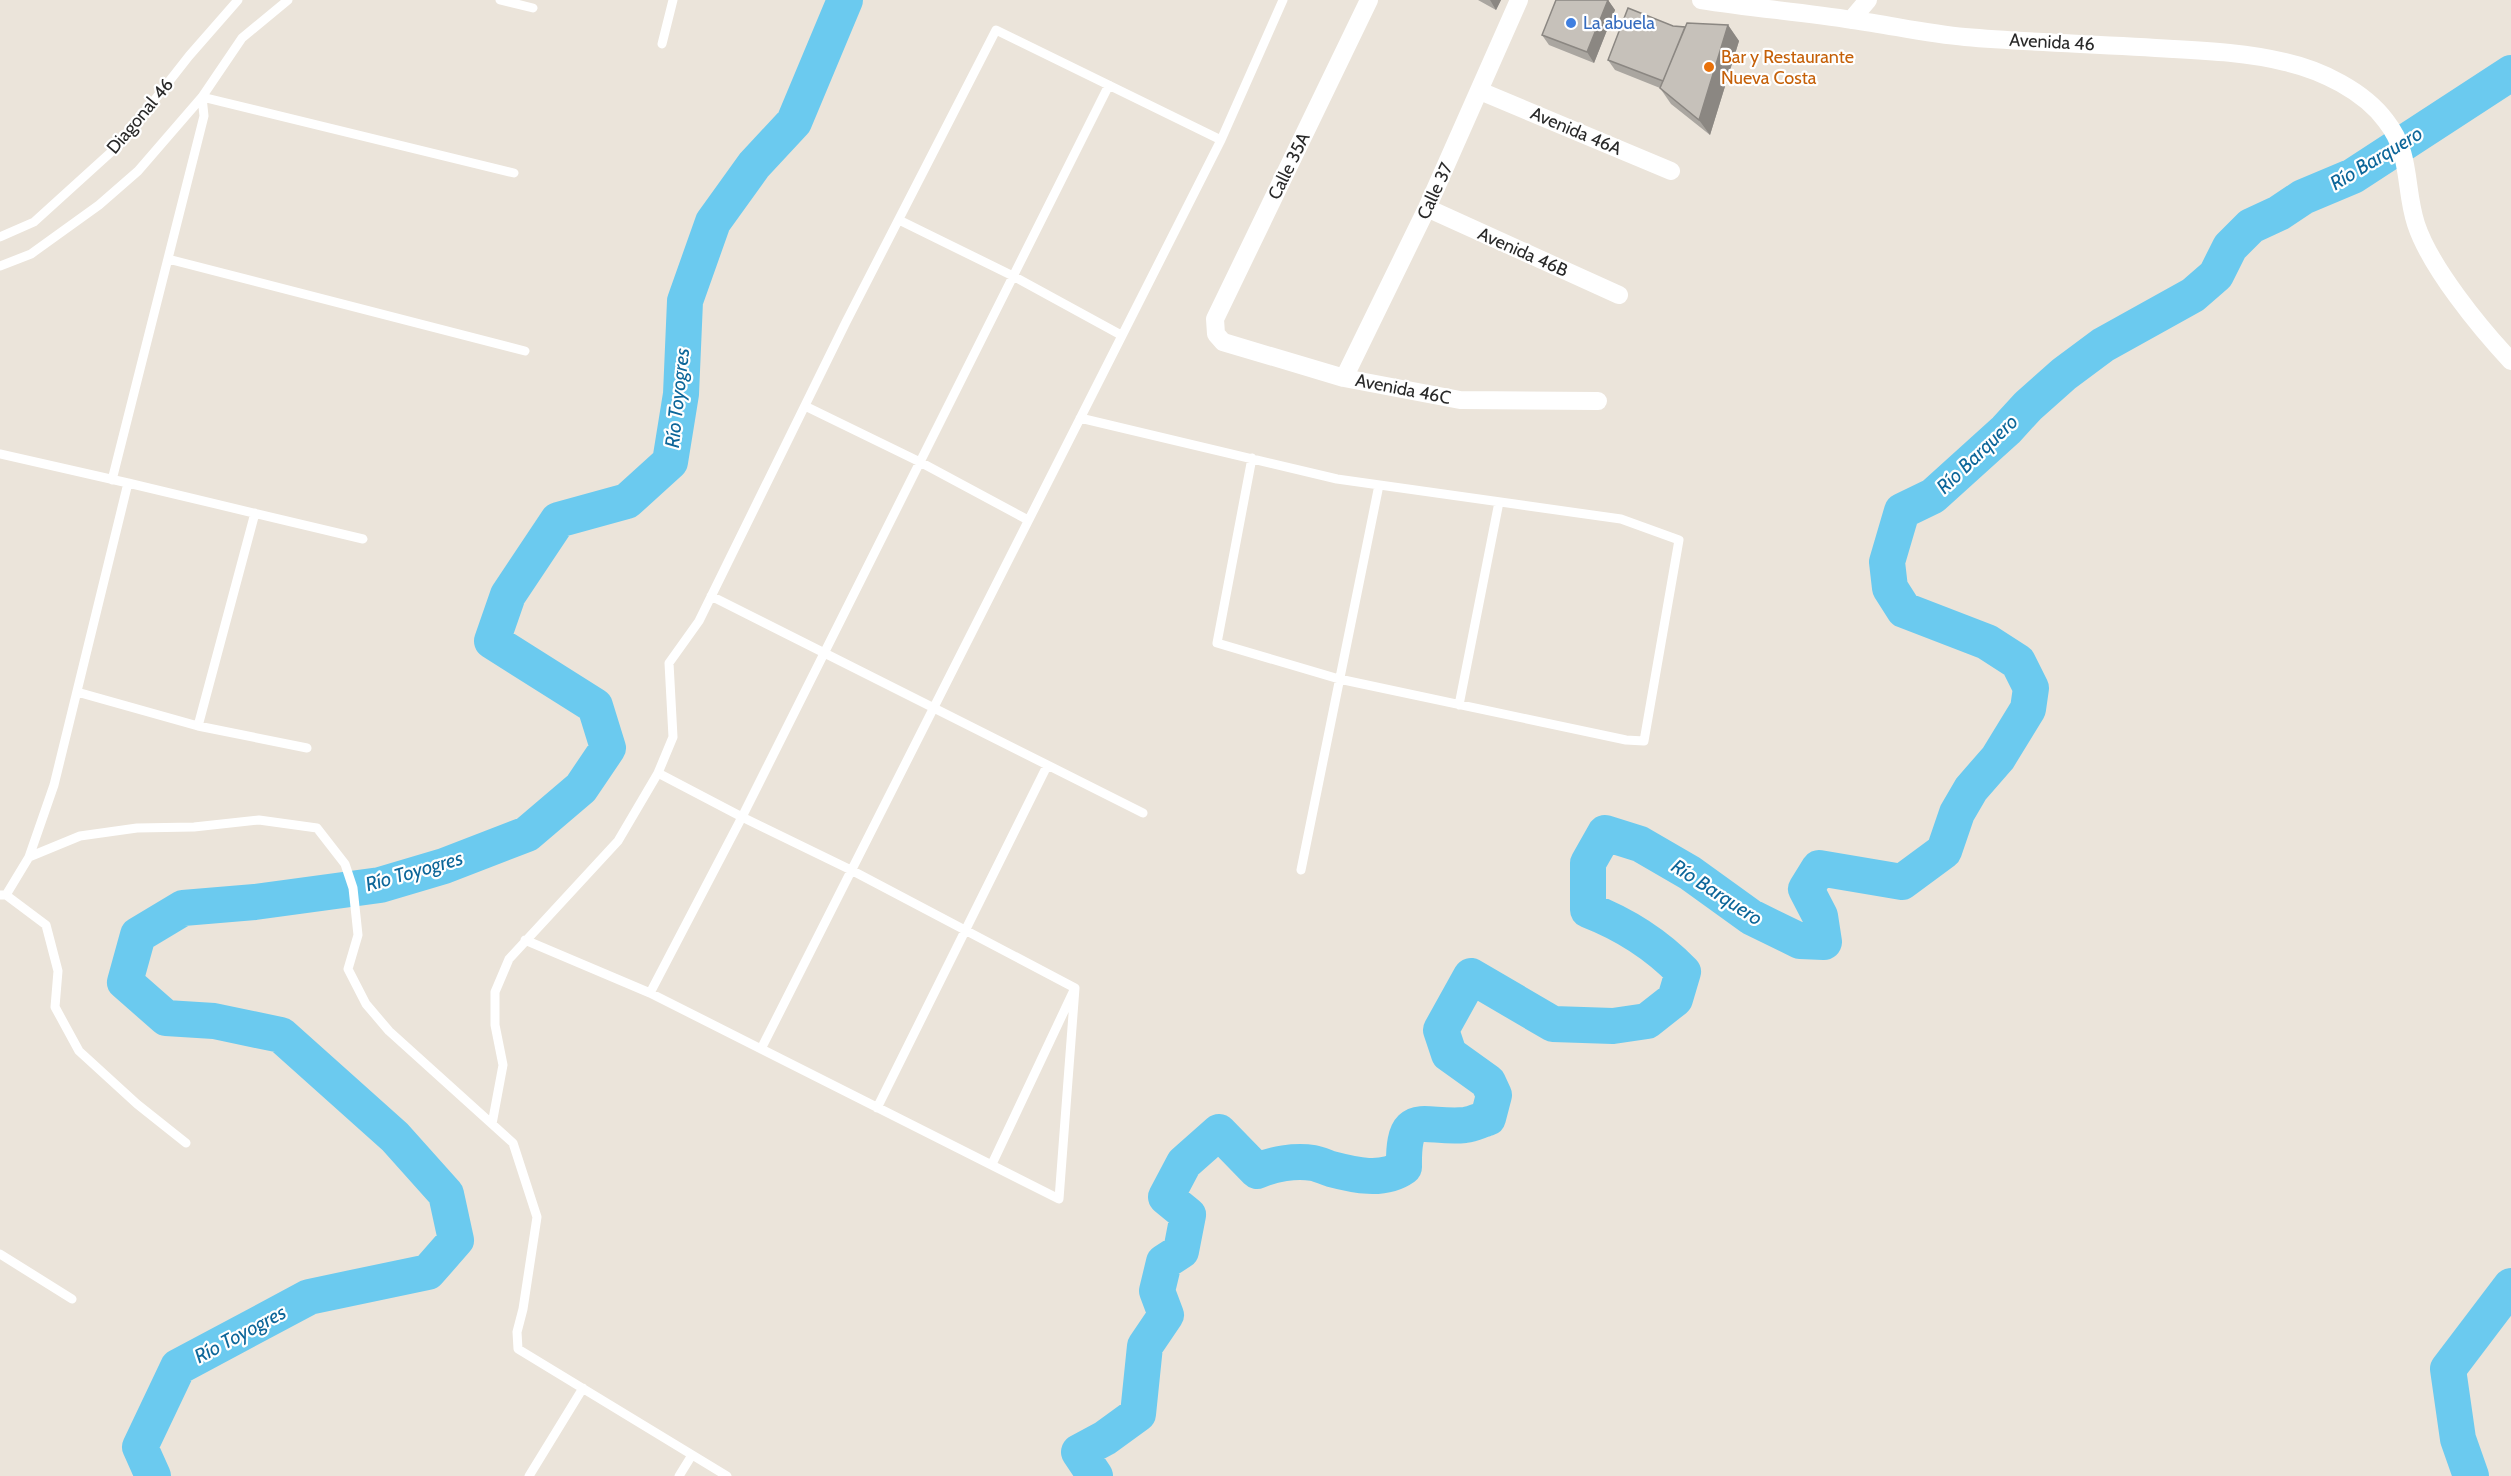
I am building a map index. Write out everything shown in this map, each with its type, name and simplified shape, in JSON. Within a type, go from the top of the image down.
[{"type":"street","name":"Calle 35A","points":[[1216,334],[1215,320],[1369,0]]},
{"type":"street","name":"Calle 37","points":[[1344,378],[1427,208],[1518,0]]},
{"type":"street","name":"Avenida 46","points":[[1701,0],[1962,37],[2234,52],[2287,62],[2324,76],[2348,88],[2368,102],[2386,120],[2404,152],[2409,196],[2417,225],[2439,268],[2485,333],[2511,362]]},
{"type":"street","points":[[1851,20],[1868,0]]},
{"type":"street","name":"Avenida 46A","points":[[1480,91],[1671,171]]},
{"type":"street","name":"Avenida 46B","points":[[1427,208],[1619,295]]},
{"type":"street","name":"Avenida 46C","points":[[1216,334],[1223,342],[1344,378],[1460,400],[1598,401]]},
{"type":"lane","name":"Diagonal 46","points":[[0,237],[34,222],[120,144],[189,56],[238,0]]},
{"type":"lane","points":[[0,266],[31,254],[99,205],[138,171],[202,97],[242,38],[288,0]]},
{"type":"lane","points":[[500,0],[533,8]]},
{"type":"lane","points":[[662,44],[673,0]]},
{"type":"lane","points":[[760,1049],[1221,140],[1283,0]]},
{"type":"lane","points":[[492,1124],[503,1065],[495,1024],[495,992],[509,958],[618,841],[658,773],[673,737],[669,663],[699,621],[805,406],[996,30],[1221,140]]},
{"type":"lane","points":[[650,993],[742,817],[1109,85]]},
{"type":"lane","points":[[202,97],[514,173]]},
{"type":"lane","points":[[112,480],[204,116],[202,97]]},
{"type":"lane","points":[[899,220],[1013,276],[1121,335]]},
{"type":"lane","points":[[168,259],[525,351]]},
{"type":"lane","points":[[805,406],[920,462],[1028,520]]},
{"type":"lane","points":[[1080,418],[1252,458],[1337,479],[1621,519],[1679,540],[1644,741],[1626,740],[1339,679],[1217,643],[1252,458]]},
{"type":"lane","points":[[0,454],[363,539]]},
{"type":"lane","points":[[128,483],[54,785],[29,857],[3,895],[46,925],[58,971],[56,1007],[79,1051],[137,1104],[186,1143]]},
{"type":"lane","points":[[1301,870],[1379,485]]},
{"type":"lane","points":[[1459,705],[1499,502]]},
{"type":"lane","points":[[198,726],[255,513]]},
{"type":"lane","points":[[711,596],[1143,813]]},
{"type":"lane","points":[[77,692],[198,726],[307,748]]},
{"type":"lane","points":[[877,1108],[1047,765]]},
{"type":"lane","points":[[658,773],[1075,988]]},
{"type":"lane","points":[[29,857],[80,836],[137,828],[194,827],[259,820],[317,828],[345,864],[353,888],[358,935],[348,969],[366,1004],[389,1031],[513,1143],[537,1217],[523,1310],[517,1332],[518,1349],[727,1476]]},
{"type":"lane","points":[[525,940],[650,993],[1059,1199],[1075,988]]},
{"type":"lane","points":[[992,1164],[1075,988]]},
{"type":"lane","points":[[0,1254],[72,1299]]},
{"type":"lane","points":[[530,1476],[583,1388]]},
{"type":"lane","points":[[679,1476],[692,1455]]},
{"type":"building","points":[[1556,0],[1608,0],[1587,52],[1542,35]]},
{"type":"building","points":[[1628,8],[1673,26],[1685,27],[1663,81],[1608,60]]},
{"type":"building","points":[[1687,23],[1728,25],[1699,120],[1660,88]]},
{"type":"waterway","name":"Río Toyogres","points":[[153,1476],[140,1447],[178,1367],[309,1297],[428,1272],[456,1240],[446,1194],[395,1137],[281,1035],[214,1021],[166,1018],[125,982],[138,935],[183,908],[255,902],[380,885],[444,866],[527,834],[581,788],[608,748],[595,706],[492,641],[508,595],[558,520],[627,501],[670,462],[681,394],[685,301],[713,222],[754,165],[794,122],[845,0]]},
{"type":"waterway","name":"Río Barquero","points":[[1095,1476],[1079,1452],[1105,1438],[1138,1414],[1145,1346],[1166,1315],[1157,1291],[1164,1262],[1181,1251],[1188,1215],[1166,1197],[1184,1163],[1219,1132],[1257,1171],[1270,1166],[1299,1162],[1315,1163],[1359,1175],[1378,1176],[1396,1172],[1404,1167],[1407,1135],[1412,1128],[1427,1124],[1465,1125],[1488,1118],[1494,1095],[1488,1082],[1449,1054],[1441,1030],[1471,976],[1553,1024],[1613,1026],[1647,1021],[1675,999],[1683,972],[1662,952],[1639,936],[1588,910],[1588,863],[1605,833],[1640,844],[1690,873],[1751,917],[1800,941],[1824,942],[1820,916],[1806,889],[1819,868],[1902,882],[1944,851],[1957,813],[1971,789],[1998,758],[2028,709],[2031,688],[2018,662],[1987,642],[1904,610],[1890,588],[1887,562],[1902,511],[1933,496],[2064,374],[2103,345],[2193,295],[2216,275],[2230,247],[2251,226],[2279,213],[2303,197],[2353,176],[2511,73]]},
{"type":"waterway","points":[[2471,1476],[2458,1439],[2448,1369],[2511,1286]]},
{"type":"place","name":"La abuela","points":[[1571,23]]},
{"type":"place","name":"Bar y Restaurante Nueva Costa","points":[[1709,67]]}]
